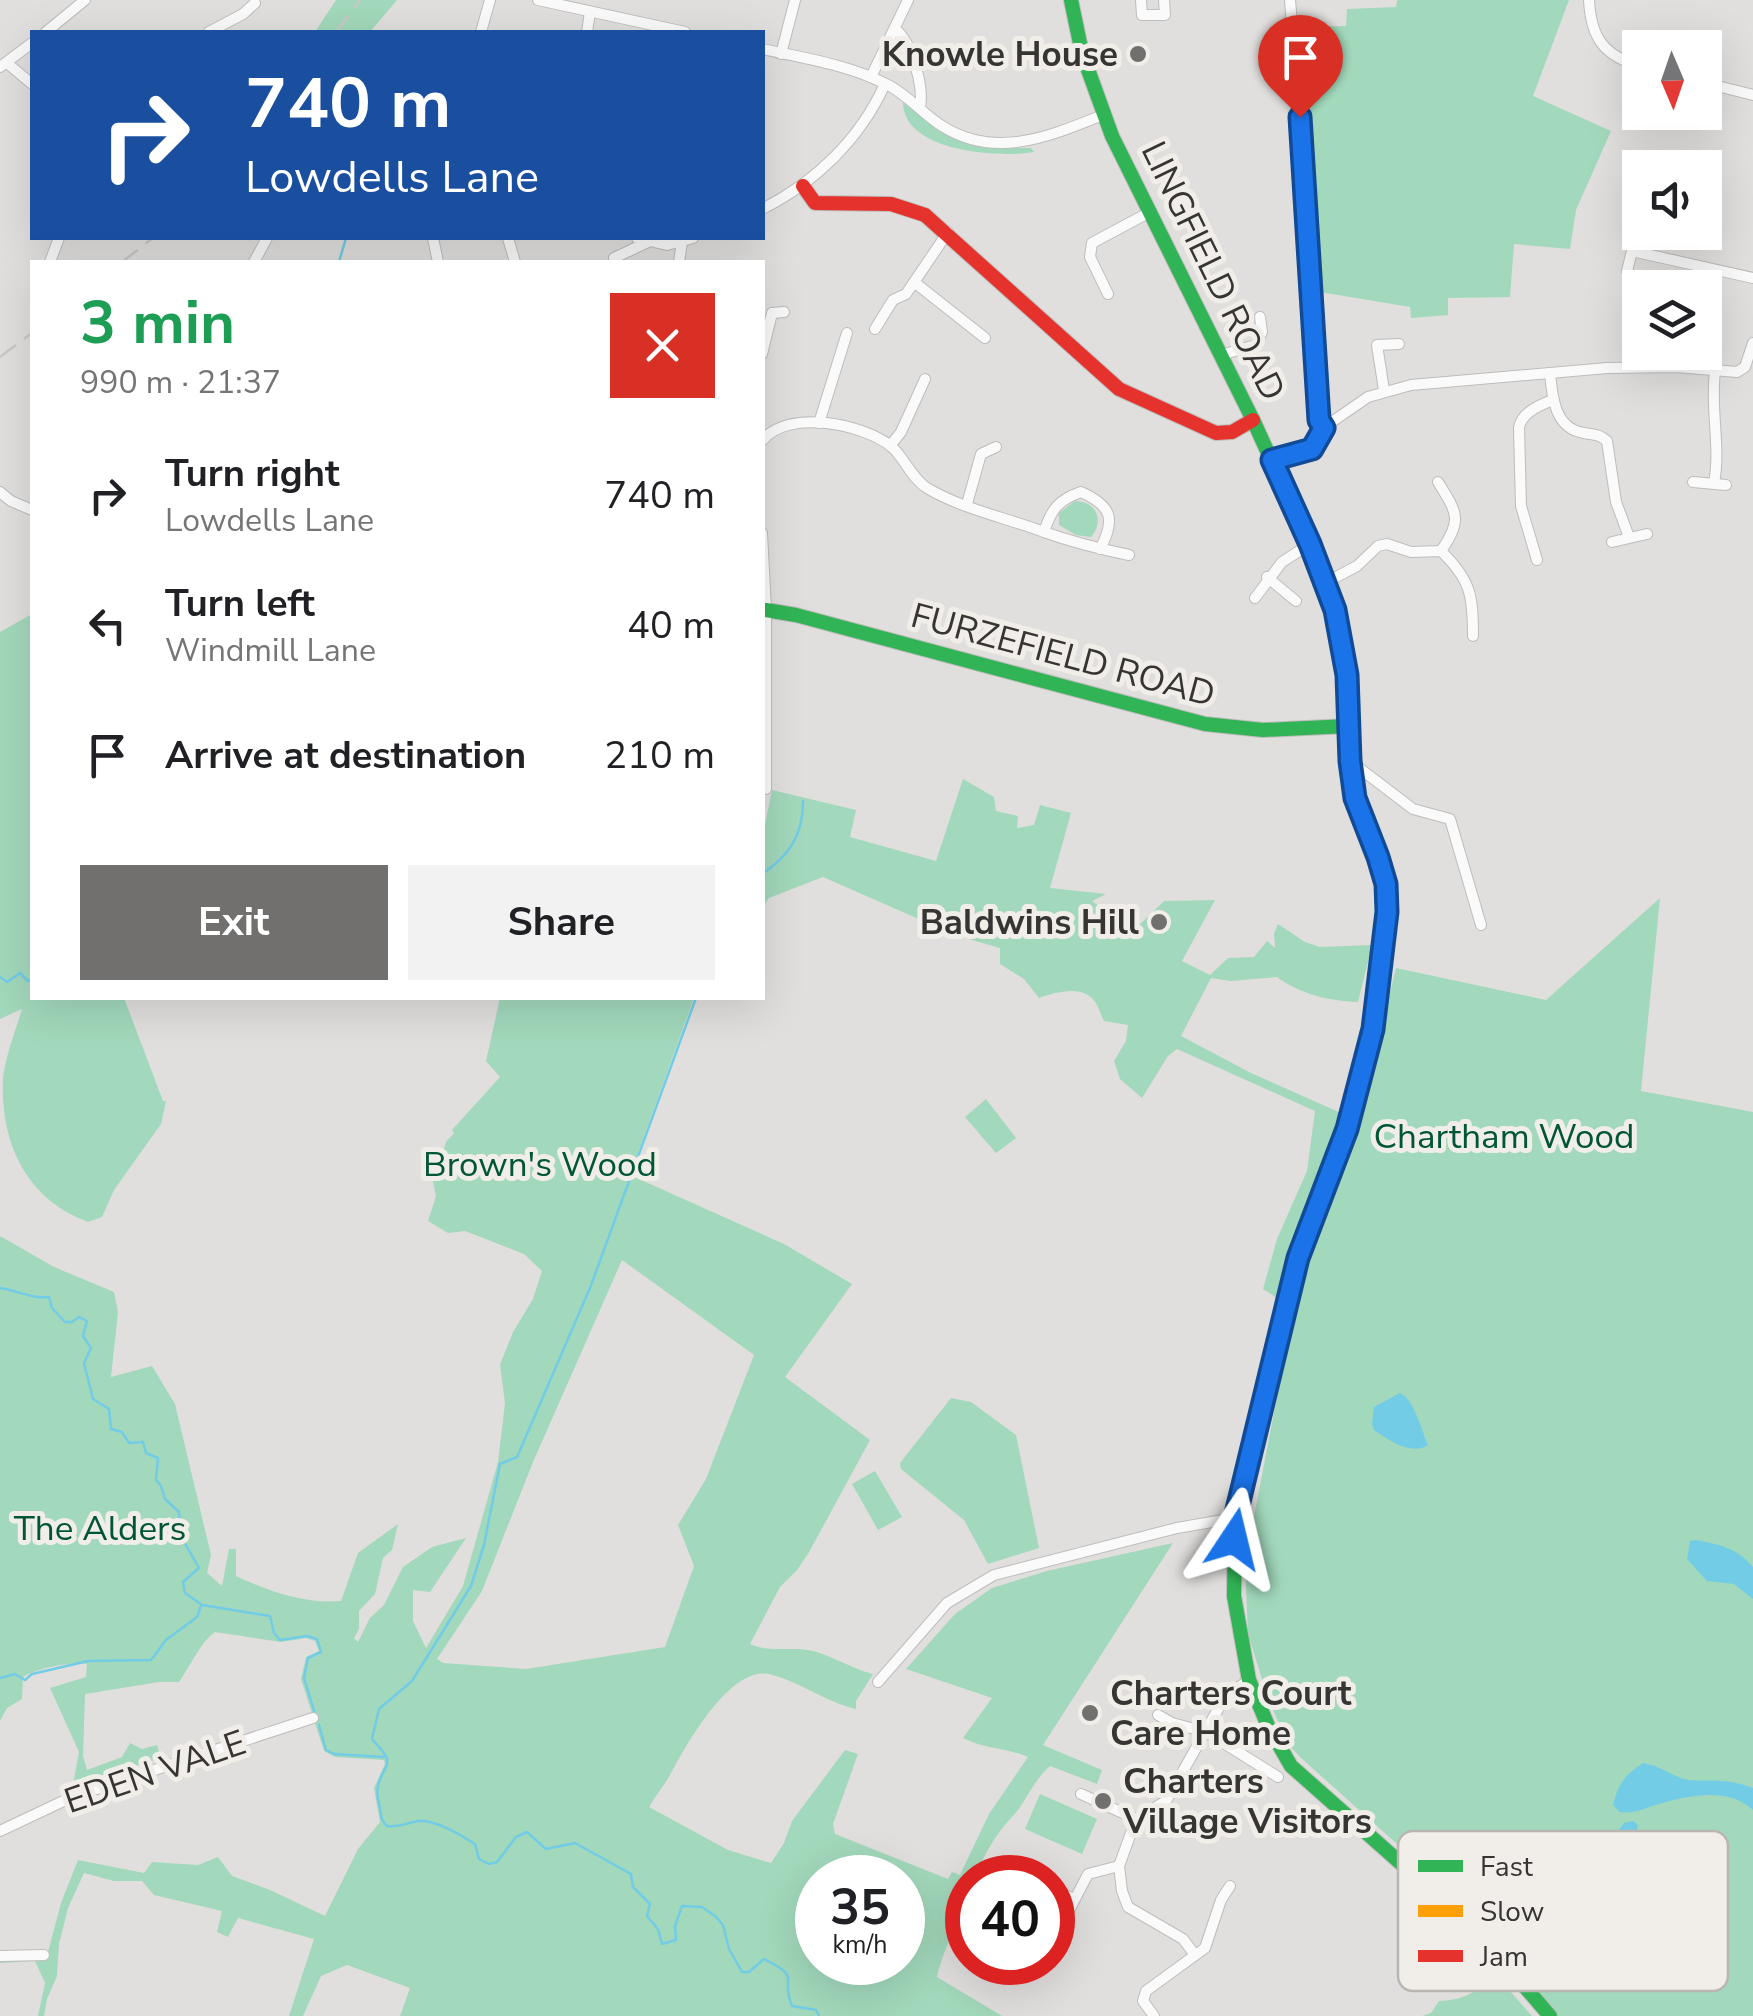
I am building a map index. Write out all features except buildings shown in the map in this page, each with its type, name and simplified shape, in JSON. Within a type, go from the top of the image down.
[{"type":"street","points":[[48,30],[86,0]]},
{"type":"street","points":[[482,30],[490,0]]},
{"type":"street","points":[[538,0],[676,30]]},
{"type":"street","points":[[781,54],[796,0]]},
{"type":"street","points":[[871,77],[908,0]]},
{"type":"street","name":"LINGFIELD ROAD","points":[[1070,0],[1103,115],[1148,213],[1254,420],[1326,582],[1344,654],[1355,798],[1386,884],[1387,912],[1373,1029],[1347,1129],[1298,1258],[1235,1518],[1234,1596],[1249,1680],[1277,1745],[1291,1766],[1398,1860]]},
{"type":"street","points":[[1141,0],[1142,15],[1165,15],[1164,0]]},
{"type":"street","points":[[1290,0],[1319,420],[1324,428]]},
{"type":"street","points":[[1589,0],[1597,37],[1608,53],[1622,59]]},
{"type":"street","points":[[214,30],[255,3]]},
{"type":"street","points":[[587,30],[590,12]]},
{"type":"street","points":[[896,30],[905,39],[921,92],[920,107]]},
{"type":"street","points":[[30,45],[4,65],[30,83]]},
{"type":"street","points":[[765,51],[871,77],[956,134],[1002,144],[1036,141],[1103,115]]},
{"type":"street","points":[[765,207],[825,169],[878,101],[886,84]]},
{"type":"street","points":[[1722,87],[1753,95]]},
{"type":"street","points":[[803,186],[816,203],[891,204],[926,215],[1119,389],[1216,433],[1232,432],[1254,420]]},
{"type":"street","points":[[1108,294],[1090,257],[1092,243],[1148,213]]},
{"type":"street","points":[[875,329],[894,300],[906,294],[948,232]]},
{"type":"street","points":[[614,258],[642,240],[667,245],[687,240]]},
{"type":"street","points":[[1627,270],[1632,250],[1753,278]]},
{"type":"street","points":[[914,282],[985,338]]},
{"type":"street","points":[[765,342],[772,313],[784,312]]},
{"type":"street","points":[[1221,355],[1256,345],[1262,332],[1260,317]]},
{"type":"street","points":[[819,423],[847,332]]},
{"type":"street","points":[[1272,460],[1312,449],[1324,428],[1384,390],[1550,373],[1677,367],[1737,372],[1745,368],[1753,343]]},
{"type":"street","points":[[1384,390],[1378,345],[1399,344]]},
{"type":"street","points":[[1693,482],[1720,484],[1712,397],[1715,372]]},
{"type":"street","points":[[1550,373],[1553,400],[1566,425],[1607,441],[1616,502],[1629,538]]},
{"type":"street","points":[[890,446],[901,432],[924,379]]},
{"type":"street","points":[[1537,560],[1521,506],[1519,428],[1527,414],[1553,400]]},
{"type":"street","points":[[765,421],[773,430]]},
{"type":"street","points":[[765,437],[773,430],[800,422],[859,430],[890,446],[923,486],[1044,532],[1130,555]]},
{"type":"street","points":[[967,504],[981,454],[996,447]]},
{"type":"street","points":[[1438,482],[1456,511],[1456,530],[1442,551]]},
{"type":"street","points":[[0,492],[11,502],[30,509]]},
{"type":"street","points":[[1044,532],[1051,510],[1065,498],[1081,492],[1098,499],[1106,508],[1110,520],[1108,534],[1100,548]]},
{"type":"street","points":[[1612,542],[1647,534]]},
{"type":"street","points":[[1255,598],[1282,562],[1310,544]]},
{"type":"street","points":[[1326,582],[1357,566],[1378,546],[1387,544],[1411,552],[1442,551],[1463,572],[1473,601],[1473,636]]},
{"type":"street","points":[[1267,578],[1296,601]]},
{"type":"street","points":[[765,591],[766,789]]},
{"type":"street","name":"FURZEFIELD ROAD","points":[[766,610],[1205,724],[1263,730],[1348,726]]},
{"type":"street","points":[[1350,761],[1412,809],[1450,819],[1481,925]]},
{"type":"street","points":[[878,1682],[947,1602],[994,1575],[1177,1528],[1235,1518]]},
{"type":"street","points":[[1195,1955],[1182,1939],[1128,1907],[1119,1866],[1136,1819],[1166,1802],[1225,1697],[1249,1680]]},
{"type":"street","points":[[1158,1716],[1206,1732],[1278,1777]]},
{"type":"street","name":"EDEN VALE","points":[[0,1832],[72,1797],[313,1718]]},
{"type":"street","points":[[1081,1794],[1136,1819]]},
{"type":"street","points":[[1075,1897],[1088,1874],[1119,1866]]},
{"type":"street","points":[[1154,2016],[1143,2001],[1146,1991],[1205,1948],[1221,1900],[1230,1886]]},
{"type":"street","points":[[0,1956],[44,1954]]},
{"type":"street","name":"LINGFIELD ROAD","points":[[1529,1991],[1550,2016]]},
{"type":"green space","points":[[336,0],[397,0],[372,30],[316,30]]},
{"type":"green space","points":[[1397,0],[1569,0],[1533,96],[1611,131],[1576,210],[1570,249],[1514,244],[1510,297],[1448,298],[1448,315],[1411,318],[1410,307],[1320,292],[1305,27],[1346,26],[1347,9],[1396,7]]},
{"type":"green space","points":[[903,102],[962,140],[992,147],[1031,148],[1034,152],[977,152],[935,141],[907,119]]},
{"type":"green space","points":[[1075,501],[1088,504],[1096,513],[1097,525],[1091,537],[1076,535],[1059,525],[1059,513]]},
{"type":"green space","points":[[30,615],[30,1000],[125,1000],[166,1101],[161,1124],[114,1190],[102,1217],[88,1222],[66,1212],[33,1183],[21,1166],[6,1125],[4,1069],[22,1009],[0,1019],[0,632]]},
{"type":"green space","name":"Chartham Wood","points":[[963,779],[994,797],[996,811],[1018,816],[1017,828],[1034,825],[1040,805],[1071,813],[1050,888],[1106,894],[1092,901],[1119,921],[1129,935],[1164,901],[1215,900],[1182,961],[1210,975],[1228,958],[1254,957],[1267,941],[1275,948],[1278,924],[1320,947],[1372,945],[1358,1002],[1315,996],[1277,977],[1231,981],[1211,978],[1181,1036],[1251,1073],[1359,1121],[1396,968],[1546,1000],[1660,898],[1641,1091],[1753,1112],[1753,2016],[1550,2016],[1528,1991],[1728,1991],[1728,1831],[1398,1831],[1398,1845],[1288,1744],[1269,1701],[1248,1634],[1245,1563],[1294,1309],[1263,1289],[1277,1239],[1307,1171],[1315,1111],[1177,1049],[1168,1056],[1142,1098],[1120,1079],[1114,1061],[1126,1041],[1128,1025],[1104,1021],[1086,994],[1070,991],[1039,998],[1024,979],[1000,964],[1000,948],[955,935],[823,877],[769,898],[765,904],[765,825],[772,790],[856,810],[850,837],[936,861]]},
{"type":"green space","points":[[500,1000],[693,1000],[630,1175],[784,1244],[852,1284],[785,1377],[870,1440],[808,1554],[780,1587],[750,1644],[813,1651],[873,1674],[856,1701],[856,1709],[769,1674],[739,1682],[697,1729],[649,1807],[728,1850],[771,1863],[792,1821],[845,1750],[858,1754],[833,1824],[835,1834],[888,1855],[795,1855],[795,1985],[925,1985],[925,1870],[945,1878],[945,1952],[937,1977],[1002,2016],[400,2016],[410,1988],[347,1965],[321,1976],[303,2016],[289,2016],[314,1939],[238,1918],[228,1937],[217,1932],[222,1911],[154,1895],[142,1881],[114,1881],[84,1873],[68,1908],[59,1944],[57,1976],[44,2016],[38,2016],[45,1983],[35,1961],[0,1963],[0,1959],[47,1956],[78,1860],[144,1873],[152,1862],[198,1865],[218,1857],[232,1876],[325,1916],[358,1849],[380,1822],[374,1788],[385,1764],[384,1760],[335,1757],[324,1751],[301,1679],[306,1657],[319,1651],[315,1641],[306,1638],[281,1642],[215,1632],[179,1682],[85,1694],[83,1756],[87,1770],[122,1757],[130,1743],[142,1749],[157,1745],[161,1758],[73,1785],[79,1752],[50,1688],[86,1677],[87,1664],[54,1666],[23,1677],[22,1699],[7,1708],[0,1721],[0,1236],[54,1267],[114,1292],[118,1312],[111,1377],[152,1366],[175,1404],[211,1555],[207,1573],[222,1586],[229,1549],[236,1549],[236,1576],[287,1595],[341,1601],[358,1553],[398,1524],[392,1550],[383,1558],[375,1594],[359,1611],[359,1629],[354,1638],[358,1642],[370,1618],[384,1605],[403,1567],[432,1547],[466,1538],[430,1592],[413,1590],[413,1621],[426,1648],[463,1586],[498,1462],[505,1403],[500,1365],[513,1332],[533,1299],[542,1271],[524,1254],[465,1231],[448,1233],[428,1221],[436,1196],[431,1173],[435,1159],[441,1158],[454,1133],[452,1130],[500,1077],[486,1061]],"holes":[[[622,1260],[754,1355],[706,1479],[678,1525],[694,1566],[665,1647],[526,1669],[443,1663],[437,1659],[482,1591],[533,1462]]]},
{"type":"green space","points":[[986,1099],[1016,1138],[996,1153],[965,1117]]},
{"type":"green space","points":[[951,1398],[971,1402],[1016,1435],[1039,1548],[988,1564],[964,1520],[901,1469],[900,1463]]},
{"type":"green space","points":[[875,1471],[902,1517],[878,1530],[852,1484]]},
{"type":"green space","points":[[1173,1543],[1043,1745],[1102,1770],[1097,1784],[1050,1766],[986,1855],[970,1855],[989,1814],[1028,1757],[963,1738],[992,1698],[906,1669],[955,1614],[992,1588],[1047,1571]]},
{"type":"green space","points":[[1040,1794],[1097,1819],[1082,1854],[1025,1829]]},
{"type":"green space","points":[[1510,1991],[1532,2016],[1422,2016],[1431,2013],[1439,2001]]},
{"type":"water","points":[[1400,1393],[1413,1408],[1428,1445],[1408,1448],[1374,1430],[1374,1407]]},
{"type":"water","points":[[1690,1541],[1727,1548],[1747,1560],[1753,1567],[1753,1599],[1734,1584],[1707,1581],[1687,1559]]},
{"type":"water","points":[[1643,1763],[1684,1779],[1753,1788],[1753,1810],[1732,1798],[1708,1795],[1620,1812],[1613,1805],[1617,1791]]},
{"type":"water","points":[[1633,1821],[1638,1825],[1637,1831],[1618,1831],[1624,1823]]},
{"type":"waterway","points":[[340,260],[345,240]]},
{"type":"waterway","points":[[765,872],[793,843],[801,824],[803,801]]},
{"type":"waterway","points":[[0,977],[7,982],[20,973],[30,980]]},
{"type":"waterway","points":[[695,1000],[590,1288],[517,1457],[500,1464],[484,1545],[471,1586],[412,1681],[379,1709],[372,1739],[387,1763],[377,1795],[387,1826],[420,1821],[441,1825],[475,1844],[479,1859],[489,1864],[497,1862],[516,1837],[527,1832],[546,1849],[575,1843],[631,1874],[633,1887],[650,1904],[647,1916],[658,1929],[662,1944],[676,1940],[675,1926],[682,1906],[702,1907],[723,1925],[729,1949],[742,1972],[749,1972],[764,1959],[787,1975],[792,2006],[816,2010],[819,2016]]},
{"type":"waterway","points":[[0,1288],[49,1297],[52,1308],[65,1322],[79,1317],[87,1321],[83,1336],[91,1348],[84,1363],[93,1399],[109,1409],[111,1429],[122,1432],[129,1443],[143,1442],[146,1453],[158,1458],[156,1480],[165,1499],[179,1512],[180,1535],[199,1568],[183,1582],[185,1593],[202,1605],[270,1616],[280,1640],[307,1636],[317,1639],[321,1652],[308,1658],[304,1678],[315,1714]]},
{"type":"waterway","points":[[0,1678],[15,1674],[25,1680],[32,1674],[88,1661],[151,1660],[166,1640],[197,1617],[201,1606]]},
{"type":"waterway","points":[[319,1725],[326,1750],[334,1754],[384,1757]]},
{"type":"railway","points":[[338,30],[360,0]]},
{"type":"railway","points":[[125,260],[150,240]]},
{"type":"railway","points":[[0,357],[30,334]]},
{"type":"traffic: fast","points":[[1071,0],[1082,53],[1112,136],[1253,420],[1327,582],[1345,654],[1355,797],[1386,888]]},
{"type":"traffic: fast","points":[[766,610],[1205,724],[1263,730],[1348,726]]},
{"type":"traffic: fast","points":[[1247,1470],[1235,1518],[1234,1596],[1249,1680],[1268,1726],[1291,1766],[1398,1861]]},
{"type":"traffic: fast","points":[[1528,1991],[1550,2016]]},
{"type":"traffic: slow","points":[[1247,1470],[1298,1258],[1347,1129],[1373,1029],[1387,912],[1386,888]]},
{"type":"traffic: jam","points":[[803,186],[815,203],[891,204],[925,215],[1119,389],[1216,433],[1232,432],[1253,420]]},
{"type":"place","name":"Knowle House","points":[[1138,54]]},
{"type":"place","name":"Baldwins Hill","points":[[1159,922]]},
{"type":"place","name":"Charters Court Care Home","points":[[1090,1713]]},
{"type":"place","name":"Charters Village Visitors","points":[[1103,1801]]},
{"type":"route","points":[[1234,1539],[1235,1518],[1298,1258],[1347,1129],[1373,1029],[1387,912],[1386,884],[1355,798],[1347,675],[1335,610],[1272,460],[1312,449],[1324,428],[1319,420],[1300,117]]},
{"type":"park label","name":"Brown's Wood","points":[[540,1164]]},
{"type":"park label","name":"The Alders","points":[[100,1528]]}]
